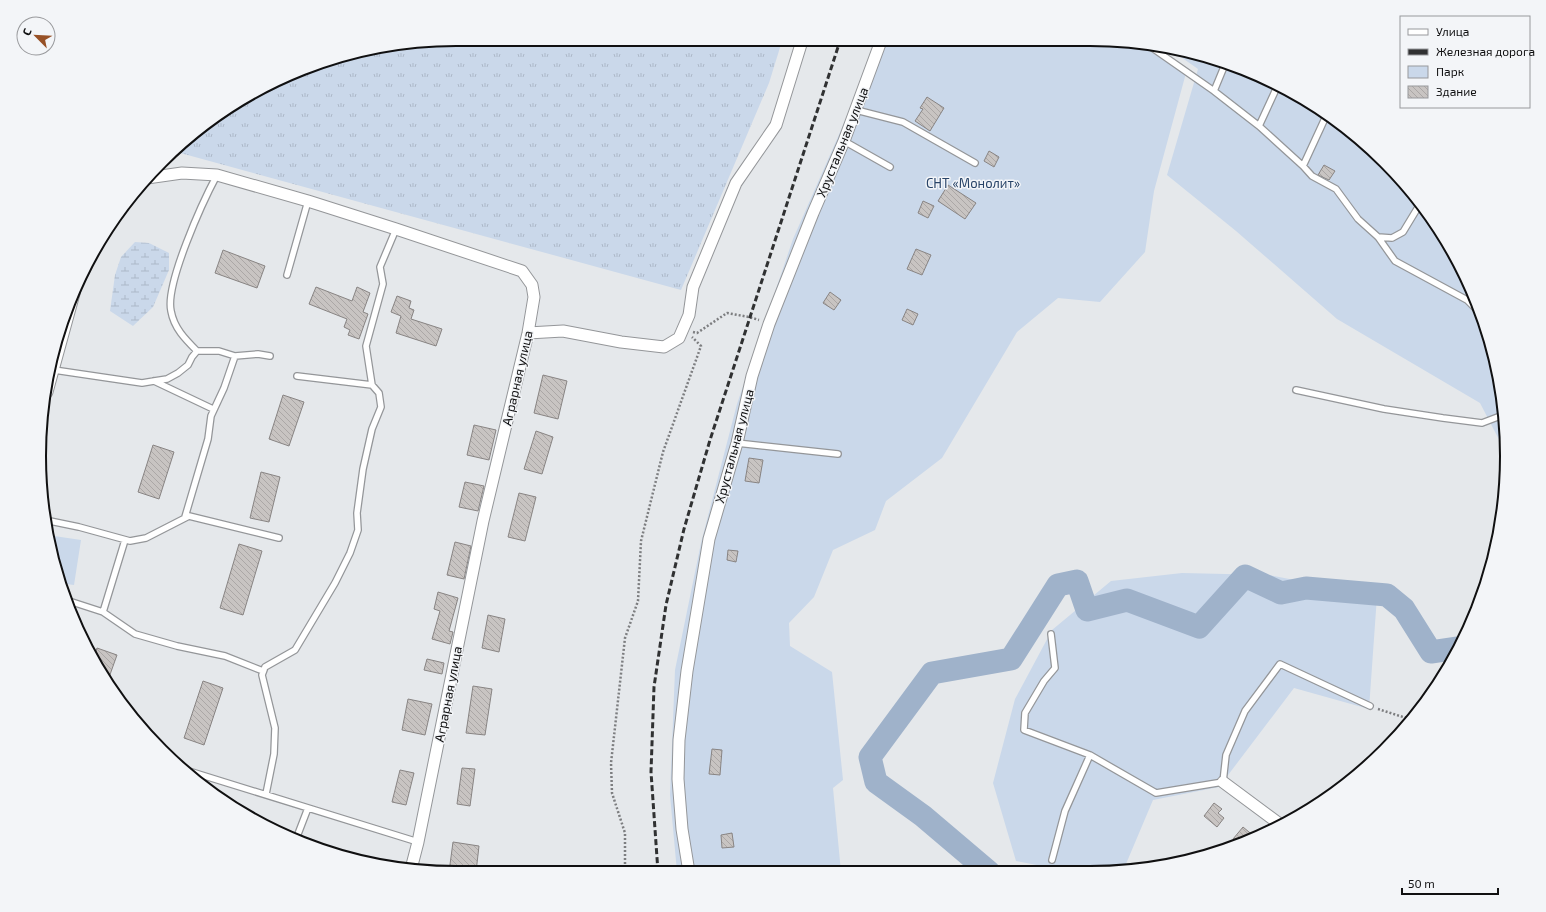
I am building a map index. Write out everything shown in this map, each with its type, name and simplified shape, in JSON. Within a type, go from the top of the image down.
[{"type":"street","points":[[528,333],[563,331],[621,342],[664,347],[679,338],[689,315],[693,287],[736,183],[776,125],[800,46]]},
{"type":"street","name":"Хрустальная улица","points":[[688,866],[682,829],[678,779],[679,740],[687,671],[709,539],[737,442],[752,376],[769,324],[813,213],[844,141],[879,46]]},
{"type":"street","name":"Аграрная улица","points":[[156,177],[182,174],[216,175],[308,201],[522,271],[532,285],[534,297],[528,333],[483,521],[413,863]]},
{"type":"street","points":[[1223,782],[1276,821]]},
{"type":"lane","points":[[1158,52],[1214,91],[1259,126],[1312,176],[1336,189],[1358,219],[1378,237],[1395,261],[1471,303]]},
{"type":"lane","points":[[1214,91],[1223,68]]},
{"type":"lane","points":[[1259,126],[1275,90]]},
{"type":"lane","points":[[856,110],[903,122],[975,163]]},
{"type":"lane","points":[[1303,166],[1324,120]]},
{"type":"lane","points":[[844,141],[890,168]]},
{"type":"lane","points":[[216,175],[194,223],[179,265],[171,296],[170,309],[175,324],[182,336],[197,351],[219,351],[235,356],[258,354],[270,356]]},
{"type":"lane","points":[[287,275],[308,201]]},
{"type":"lane","points":[[1378,237],[1392,238],[1403,232],[1417,209]]},
{"type":"lane","points":[[266,794],[274,754],[275,728],[262,675],[265,667],[295,650],[335,584],[350,553],[358,530],[357,513],[363,469],[372,429],[381,407],[379,393],[372,385],[366,346],[383,284],[380,267],[396,229]]},
{"type":"lane","points":[[55,370],[142,383],[167,379],[178,373],[188,365],[197,351]]},
{"type":"lane","points":[[185,517],[208,439],[211,416],[224,388],[235,356]]},
{"type":"lane","points":[[298,376],[372,385]]},
{"type":"lane","points":[[154,381],[214,409]]},
{"type":"lane","points":[[1296,390],[1384,409],[1443,418],[1482,423],[1498,417]]},
{"type":"lane","points":[[737,442],[838,454]]},
{"type":"lane","points":[[52,521],[79,527],[130,542],[146,538],[162,531],[189,516],[279,538]]},
{"type":"lane","points":[[102,612],[125,540]]},
{"type":"lane","points":[[73,602],[102,612],[135,634],[177,646],[225,656],[263,671]]},
{"type":"lane","points":[[1051,634],[1055,668],[1044,681],[1025,713],[1024,730],[1090,755],[1156,792],[1223,782],[1226,755],[1245,711],[1280,664],[1370,706]]},
{"type":"lane","points":[[1052,860],[1065,811],[1090,755]]},
{"type":"lane","points":[[197,773],[418,842]]},
{"type":"lane","points":[[298,834],[308,808]]},
{"type":"path","points":[[683,330],[697,333],[727,313],[749,316],[769,324]]},
{"type":"path","points":[[626,866],[625,832],[612,794],[611,763],[625,638],[638,601],[641,541],[663,452],[701,346],[683,330]]},
{"type":"path","points":[[1370,706],[1405,717]]},
{"type":"green space","points":[[456,46],[780,46],[769,83],[681,290],[180,153],[206,131],[228,115],[275,88],[324,68],[376,54],[429,47]]},
{"type":"green space","name":"СНТ «Монолит»","points":[[874,46],[1117,47],[1155,52],[1186,73],[1154,191],[1145,252],[1100,302],[1058,298],[1017,332],[942,458],[886,501],[875,530],[833,550],[814,597],[789,623],[790,646],[832,672],[843,780],[833,788],[840,866],[676,866],[670,795],[675,670],[701,543],[737,404],[793,239],[848,114]]},
{"type":"green space","points":[[1180,56],[1222,68],[1247,77],[1271,88],[1318,115],[1340,131],[1380,166],[1415,206],[1445,251],[1469,299],[1486,350],[1492,376],[1499,440],[1480,403],[1337,319],[1236,231],[1167,175],[1198,69]]},
{"type":"green space","points":[[135,242],[149,243],[169,253],[169,270],[153,307],[133,326],[110,311],[115,275],[121,257]]},
{"type":"green space","points":[[54,536],[81,540],[74,585],[67,584]]},
{"type":"green space","points":[[1182,573],[1269,575],[1377,596],[1369,709],[1294,688],[1219,787],[1153,800],[1126,864],[1042,866],[1016,861],[993,783],[1015,699],[1052,630],[1111,581]]},
{"type":"building","points":[[927,97],[944,108],[930,131],[915,121],[923,109],[920,108]]},
{"type":"building","points":[[989,151],[999,157],[994,167],[984,161]]},
{"type":"building","points":[[1324,165],[1335,171],[1329,180],[1318,175]]},
{"type":"building","points":[[948,185],[976,203],[965,219],[938,201]]},
{"type":"building","points":[[923,201],[934,206],[928,218],[918,213]]},
{"type":"building","points":[[916,249],[931,255],[922,275],[907,269]]},
{"type":"building","points":[[223,250],[265,266],[257,288],[215,273]]},
{"type":"building","points":[[316,287],[352,301],[357,287],[370,293],[363,312],[368,314],[359,339],[348,335],[350,330],[344,327],[347,319],[309,304]]},
{"type":"building","points":[[830,292],[841,300],[834,310],[823,303]]},
{"type":"building","points":[[397,296],[411,301],[409,308],[414,310],[411,319],[442,329],[436,346],[396,333],[401,316],[391,312]]},
{"type":"building","points":[[907,309],[918,314],[913,325],[902,320]]},
{"type":"building","points":[[543,375],[567,381],[558,419],[534,413]]},
{"type":"building","points":[[283,395],[304,402],[289,446],[269,439]]},
{"type":"building","points":[[474,425],[496,430],[489,460],[467,455]]},
{"type":"building","points":[[536,431],[553,437],[542,474],[524,469]]},
{"type":"building","points":[[153,445],[174,452],[159,499],[138,492]]},
{"type":"building","points":[[749,458],[763,460],[759,483],[745,481]]},
{"type":"building","points":[[261,472],[280,477],[269,522],[250,518]]},
{"type":"building","points":[[465,482],[484,486],[478,511],[459,507]]},
{"type":"building","points":[[519,493],[536,497],[525,541],[508,537]]},
{"type":"building","points":[[455,542],[471,546],[464,579],[447,575]]},
{"type":"building","points":[[239,544],[262,551],[243,615],[220,608]]},
{"type":"building","points":[[728,550],[738,551],[736,562],[727,560]]},
{"type":"building","points":[[438,592],[458,598],[449,631],[453,632],[450,644],[432,639],[440,611],[434,609]]},
{"type":"building","points":[[488,615],[505,619],[499,652],[482,648]]},
{"type":"building","points":[[97,648],[117,655],[110,675],[101,661],[96,651]]},
{"type":"building","points":[[427,659],[444,663],[442,674],[424,670]]},
{"type":"building","points":[[203,681],[223,688],[204,745],[184,738]]},
{"type":"building","points":[[473,686],[492,689],[485,735],[466,733]]},
{"type":"building","points":[[408,699],[432,704],[425,735],[402,730]]},
{"type":"building","points":[[712,749],[722,750],[720,775],[709,774]]},
{"type":"building","points":[[462,768],[475,769],[470,806],[457,804]]},
{"type":"building","points":[[400,770],[414,773],[406,805],[392,802]]},
{"type":"building","points":[[1214,803],[1222,809],[1218,813],[1224,818],[1217,827],[1204,816]]},
{"type":"building","points":[[1243,827],[1251,833],[1234,840]]},
{"type":"building","points":[[732,833],[734,847],[722,848],[721,835]]},
{"type":"building","points":[[453,842],[479,846],[477,866],[450,866]]},
{"type":"waterway","points":[[982,866],[923,816],[876,782],[870,757],[932,673],[1011,659],[1058,585],[1077,581],[1087,610],[1127,600],[1199,627],[1245,576],[1281,593],[1306,588],[1387,595],[1404,609],[1431,652],[1452,649]]},
{"type":"railway","points":[[658,866],[651,772],[654,687],[666,605],[684,529],[710,440],[838,46]]}]
